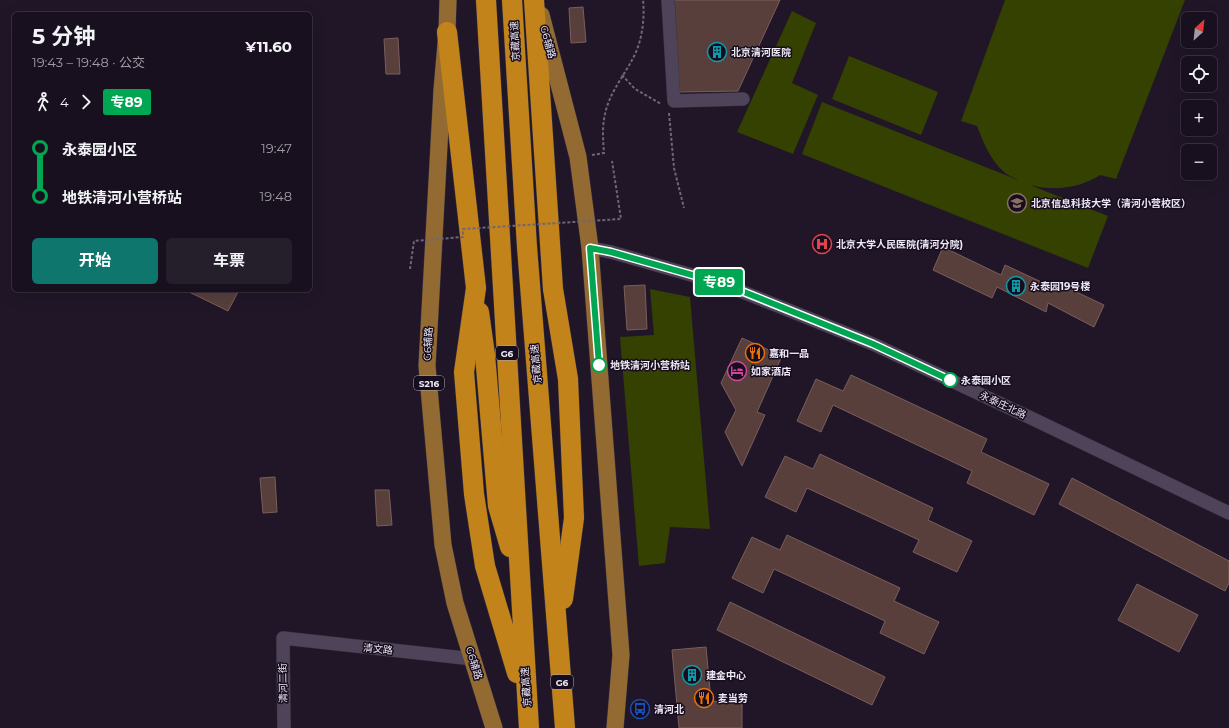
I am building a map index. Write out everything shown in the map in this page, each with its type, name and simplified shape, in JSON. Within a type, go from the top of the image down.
[{"type":"highway","name":"京藏高速","points":[[486,0],[529,728]]},
{"type":"highway","name":"京藏高速","points":[[512,0],[526,247],[565,728]]},
{"type":"highway","points":[[535,0],[553,289],[568,379],[574,518],[558,637]]},
{"type":"highway","points":[[448,32],[476,288],[485,355],[498,506],[520,583]]},
{"type":"highway","points":[[476,288],[464,372],[474,494],[486,566],[527,705]]},
{"type":"main road","name":"G6辅路","points":[[448,0],[448,32],[442,90],[427,366],[443,545],[455,603],[494,728]]},
{"type":"main road","name":"G6辅路","points":[[535,0],[578,158],[590,248],[621,655],[615,728]]},
{"type":"street","points":[[668,0],[674,101],[743,99]]},
{"type":"street","name":"永泰庄北路","points":[[590,248],[611,252],[724,284],[873,344],[1229,513]]},
{"type":"street","name":"清文路","points":[[283,638],[472,659]]},
{"type":"street","name":"清河二街","points":[[283,638],[284,728]]},
{"type":"path","points":[[578,158],[604,153],[602,135],[605,113],[611,96],[622,75],[633,59],[639,43],[643,25],[643,0]]},
{"type":"path","points":[[622,75],[635,89],[662,105]]},
{"type":"path","points":[[669,107],[674,168],[684,208]]},
{"type":"path","points":[[410,269],[414,241],[463,237],[463,229],[622,219],[612,161]]},
{"type":"green space","points":[[1005,0],[1185,0],[1116,179],[1100,175],[1082,184],[1069,187],[1046,188],[1030,185],[1108,216],[1088,268],[802,154],[822,102],[1018,180],[999,168],[991,157],[977,126],[961,121]]},
{"type":"green space","points":[[792,11],[816,23],[792,83],[818,95],[793,154],[737,132]]},
{"type":"green space","points":[[849,56],[938,92],[921,135],[832,99]]},
{"type":"green space","points":[[650,289],[690,297],[710,529],[670,527],[665,563],[639,566],[620,337],[654,335]]},
{"type":"building","name":"北京清河医院","points":[[674,0],[780,0],[738,91],[680,92]]},
{"type":"building","points":[[583,7],[586,42],[571,43],[569,8]]},
{"type":"building","points":[[398,38],[400,74],[386,74],[384,39]]},
{"type":"building","name":"永泰园19号楼","points":[[943,247],[1001,275],[1005,265],[1050,286],[1053,281],[1104,305],[1094,327],[1048,303],[1046,312],[997,287],[992,298],[933,270]]},
{"type":"building","points":[[645,285],[647,329],[627,330],[624,286]]},
{"type":"building","points":[[189,292],[238,292],[228,311]]},
{"type":"building","points":[[742,338],[782,356],[757,412],[765,415],[742,466],[725,432],[736,410],[721,383]]},
{"type":"building","points":[[851,375],[987,439],[981,452],[1049,484],[1034,515],[967,483],[972,471],[833,405],[821,432],[797,421],[816,379],[843,391]]},
{"type":"building","points":[[820,454],[933,508],[928,520],[972,541],[957,572],[913,552],[919,540],[807,488],[796,512],[765,497],[785,456],[813,469]]},
{"type":"building","points":[[275,477],[277,512],[263,513],[260,478]]},
{"type":"building","points":[[1072,478],[1229,561],[1229,583],[1225,591],[1059,504]]},
{"type":"building","points":[[375,490],[389,490],[392,525],[377,526]]},
{"type":"building","points":[[787,535],[900,588],[894,601],[939,622],[924,654],[880,633],[885,621],[774,569],[763,593],[732,578],[752,537],[780,550]]},
{"type":"building","points":[[1137,584],[1198,615],[1179,652],[1118,620]]},
{"type":"building","points":[[730,602],[885,677],[872,705],[717,630]]},
{"type":"building","name":"建金中心","points":[[706,647],[711,701],[742,703],[742,728],[679,728],[672,650]]},
{"type":"bus line","name":"专89","points":[[599,365],[590,248],[611,252],[724,284],[873,344],[950,380]]},
{"type":"place","name":"北京清河医院","points":[[717,52]]},
{"type":"place","name":"北京信息科技大学（清河小营校区）","points":[[1017,203]]},
{"type":"place","name":"北京大学人民医院(清河分院)","points":[[822,244]]},
{"type":"place","name":"永泰园19号楼","points":[[1016,286]]},
{"type":"place","name":"嘉和一品","points":[[755,353]]},
{"type":"place","name":"地铁清河小营桥站","points":[[599,365]]},
{"type":"place","name":"如家酒店","points":[[737,371]]},
{"type":"place","name":"永泰园小区","points":[[950,380]]},
{"type":"place","name":"建金中心","points":[[692,675]]},
{"type":"place","name":"麦当劳","points":[[704,698]]},
{"type":"place","name":"清河北","points":[[640,709]]}]
